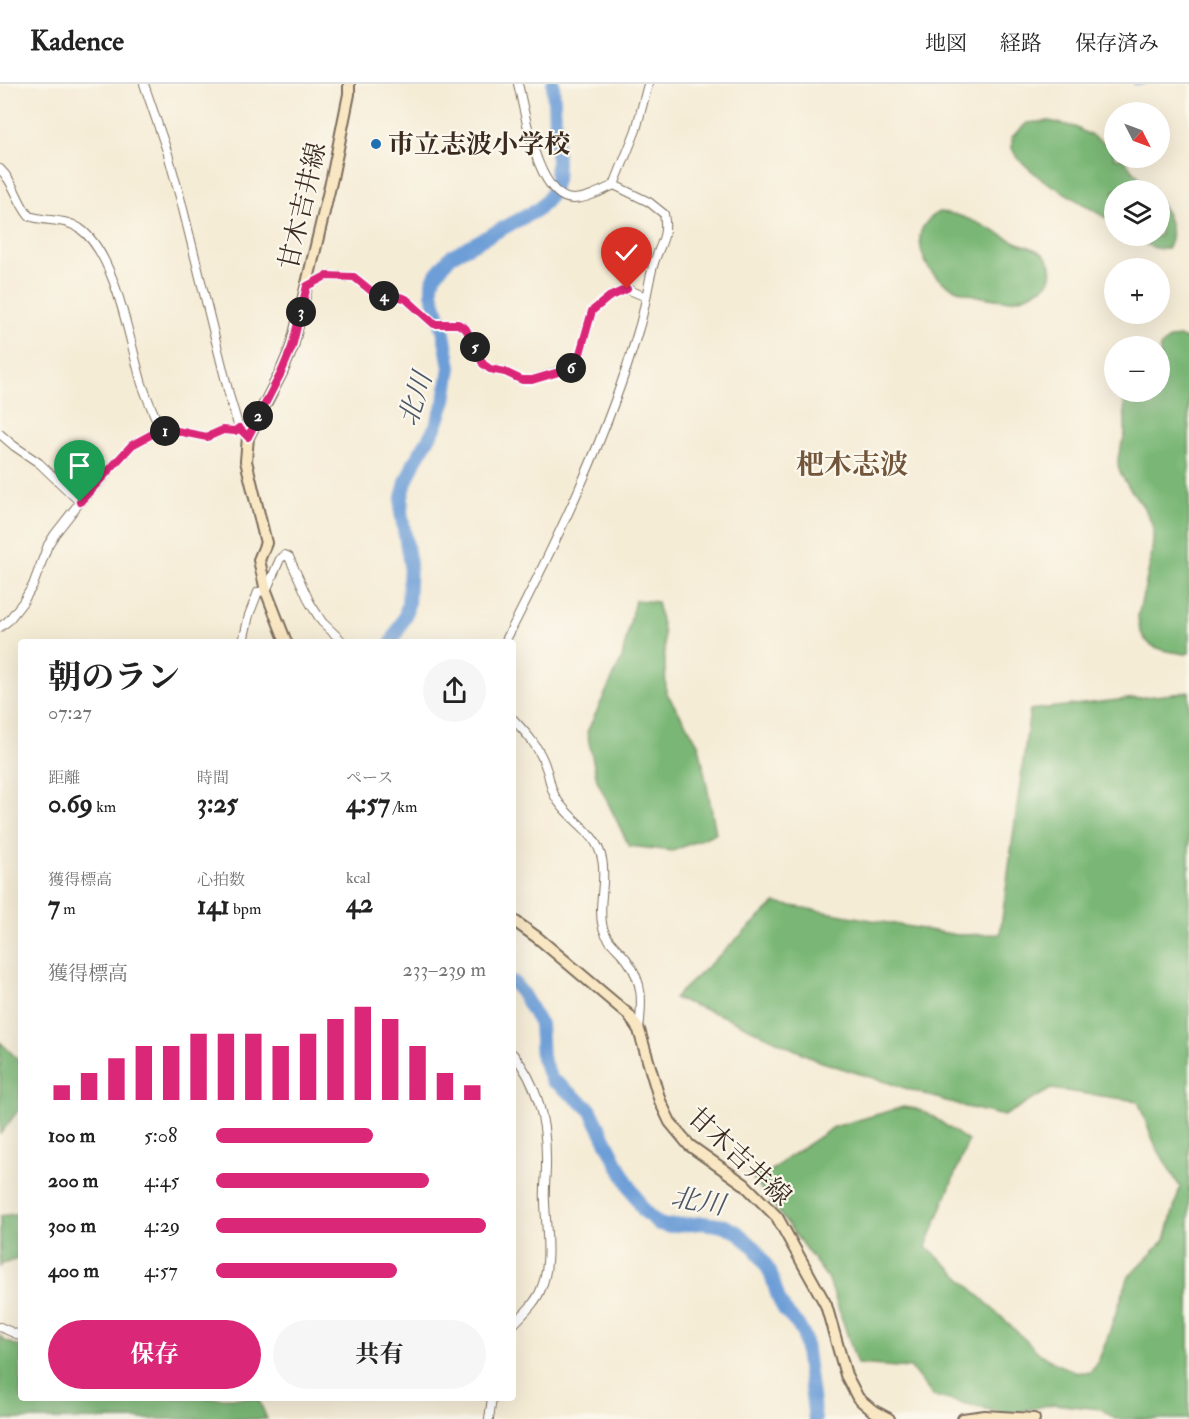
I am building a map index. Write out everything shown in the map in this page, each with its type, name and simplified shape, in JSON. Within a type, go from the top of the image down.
[{"type":"main road","name":"甘木吉井線","points":[[285,639],[266,591],[259,560],[266,543],[246,461],[248,437],[292,347],[332,178],[349,84]]},
{"type":"main road","name":"甘木吉井線","points":[[516,922],[610,997],[629,1015],[639,1030],[660,1101],[670,1122],[689,1145],[744,1184],[777,1217],[826,1305],[846,1375],[858,1398],[872,1410],[889,1419]]},
{"type":"main road","points":[[963,1419],[1034,1419]]},
{"type":"street","points":[[144,84],[173,173],[239,428],[248,437]]},
{"type":"street","points":[[518,84],[540,168],[548,182],[562,196],[572,199],[587,197],[614,185],[636,130],[648,84]]},
{"type":"street","points":[[0,169],[7,176],[29,216],[72,224],[80,228],[95,243],[115,288],[142,383],[162,431]]},
{"type":"street","points":[[507,639],[577,496],[595,453],[640,326],[652,268],[667,227],[664,214],[649,202],[614,185]]},
{"type":"street","points":[[307,286],[326,276],[348,276],[354,277],[375,294],[406,299],[434,324],[458,324],[466,329],[483,364],[490,369],[505,372],[522,380],[539,378],[572,368],[579,357],[592,311],[602,301],[627,289],[646,297]]},
{"type":"street","points":[[0,627],[8,621],[23,602],[42,564],[48,545],[80,502],[132,445],[162,431],[172,430],[207,437],[223,430],[235,431],[239,428]]},
{"type":"street","points":[[0,434],[39,463],[80,502]]},
{"type":"street","points":[[244,639],[249,615],[258,592],[266,591],[280,559],[285,555],[289,557],[310,603],[322,622],[340,639]]},
{"type":"street","points":[[516,722],[539,750],[556,800],[588,832],[597,845],[602,859],[600,911],[603,928],[609,941],[627,960],[641,988],[639,1030]]},
{"type":"street","points":[[516,1058],[526,1073],[537,1097],[545,1126],[547,1257],[542,1289],[535,1301],[516,1322]]},
{"type":"street","points":[[0,1327],[18,1335]]},
{"type":"street","points":[[489,1419],[492,1401]]},
{"type":"green space","points":[[1049,121],[1075,127],[1104,143],[1104,168],[1131,168],[1142,180],[1104,180],[1104,217],[1040,178],[1017,158],[1012,148],[1012,137],[1027,123]]},
{"type":"green space","points":[[940,212],[970,219],[1039,251],[1048,260],[1051,268],[1051,276],[1047,284],[1034,292],[1009,300],[975,295],[948,286],[929,268],[923,256],[920,240],[921,231],[926,223]]},
{"type":"green space","points":[[1149,246],[1168,246],[1167,249]]},
{"type":"green space","points":[[1181,337],[1189,340],[1189,653],[1186,654],[1152,646],[1142,635],[1139,627],[1138,616],[1153,545],[1152,525],[1145,510],[1122,477],[1118,464],[1125,433],[1124,402],[1170,402],[1170,338]]},
{"type":"green space","points":[[635,600],[657,602],[664,634],[666,692],[699,745],[716,833],[673,851],[629,846],[597,780],[587,732],[622,658]]},
{"type":"green space","points":[[1189,692],[1189,1419],[1115,1419],[1101,1409],[1054,1404],[1007,1414],[933,1396],[911,1368],[857,1364],[829,1280],[750,1174],[766,1175],[834,1127],[903,1107],[917,1109],[932,1116],[968,1141],[926,1247],[1039,1353],[1070,1370],[1090,1372],[1103,1350],[1129,1276],[1165,1240],[1180,1187],[1155,1145],[1138,1101],[1051,1089],[1004,1116],[962,1106],[819,1061],[728,1018],[674,998],[775,903],[957,935],[1000,934],[1030,710]]},
{"type":"green space","points":[[0,1042],[18,1059],[18,1111],[0,1134]]},
{"type":"green space","points":[[18,1213],[18,1259],[2,1264],[0,1267],[0,1216]]},
{"type":"green space","points":[[0,1335],[3,1340],[18,1346],[18,1401],[259,1401],[267,1419],[0,1419]]},
{"type":"waterway","name":"北川","points":[[394,639],[405,616],[408,604],[410,564],[401,512],[402,497],[415,461],[436,426],[445,400],[450,367],[444,334],[432,293],[432,283],[436,274],[451,256],[539,209],[551,195],[556,180],[557,163],[553,84]]},
{"type":"waterway","points":[[1134,84],[1144,84]]},
{"type":"waterway","name":"北川","points":[[516,986],[540,1024],[542,1058],[552,1081],[590,1109],[644,1211],[659,1224],[667,1226],[703,1223],[725,1226],[737,1232],[755,1248],[770,1272],[785,1311],[798,1325],[804,1336],[815,1419]]},
{"type":"place","name":"市立志波小学校","points":[[376,144]]},
{"type":"district","name":"杷木志波","points":[[852,464]]},
{"type":"route","points":[[80,502],[132,445],[156,432],[172,430],[207,437],[223,430],[227,432],[239,428],[248,437],[292,347],[307,286],[326,276],[354,277],[375,294],[406,299],[434,324],[458,324],[466,329],[483,364],[490,369],[505,372],[522,380],[532,380],[572,368],[585,341],[588,320],[592,311],[602,301],[627,289]]}]
